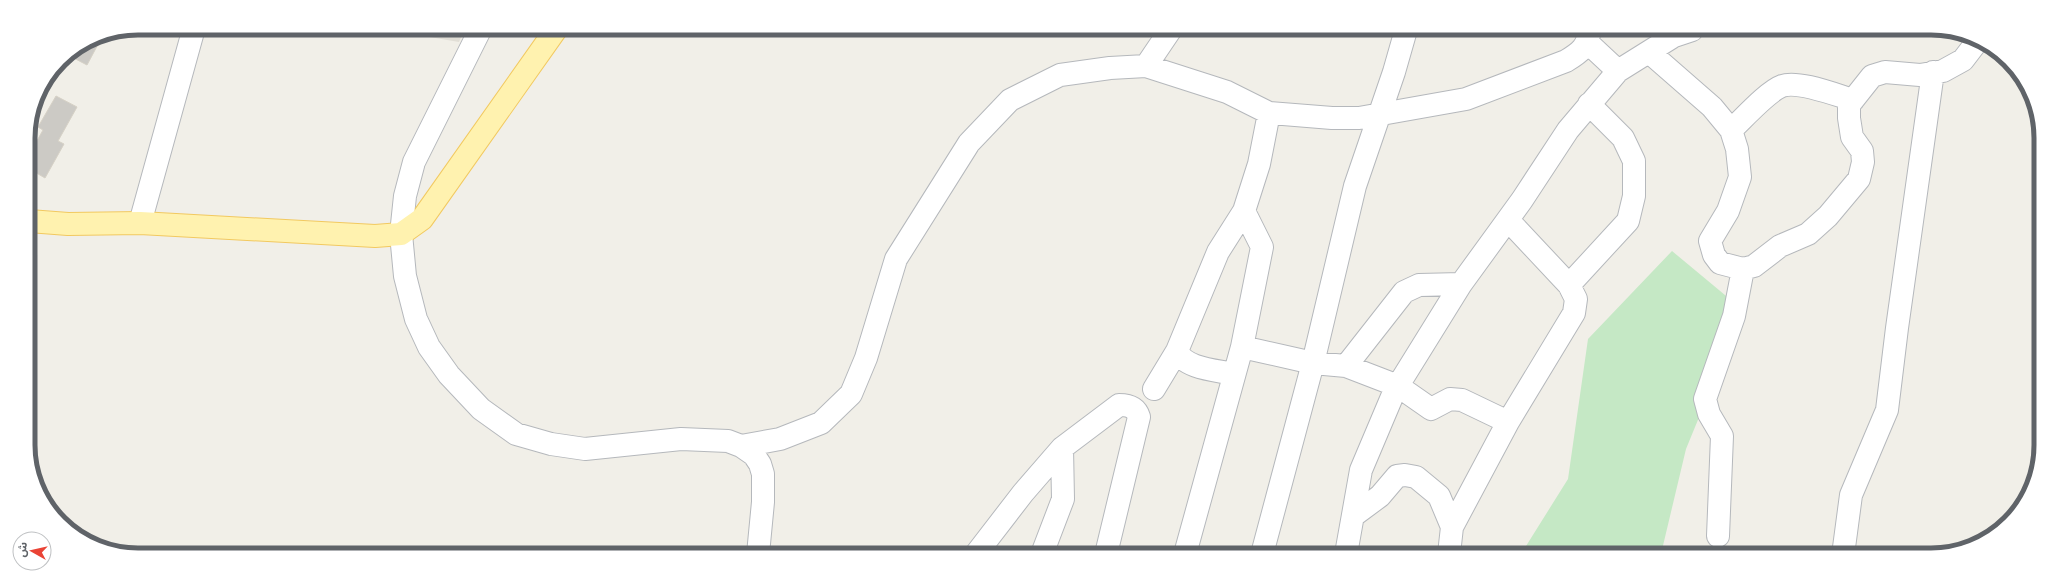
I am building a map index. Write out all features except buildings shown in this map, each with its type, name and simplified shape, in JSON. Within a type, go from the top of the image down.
[{"type":"main road","points":[[35,221],[68,224],[140,223],[355,235],[401,234],[422,219],[552,35]]},
{"type":"street","points":[[140,223],[192,35]]},
{"type":"street","points":[[478,35],[414,162],[405,196],[401,234],[405,276],[416,318],[429,347],[449,375],[481,409],[516,434],[551,444],[585,449],[681,439],[728,441],[741,446],[754,455],[760,464],[763,474],[763,502],[759,548]]},
{"type":"street","points":[[1146,66],[1167,35]]},
{"type":"street","points":[[1264,548],[1313,363],[1355,186],[1381,113],[1404,35]]},
{"type":"street","points":[[1347,548],[1361,470],[1398,386],[1461,284],[1508,220],[1568,130],[1589,104],[1618,71],[1677,35]]},
{"type":"street","points":[[741,446],[780,439],[821,423],[851,394],[866,358],[896,259],[969,143],[1010,100],[1060,75],[1110,68],[1146,66],[1227,92],[1269,113],[1332,118],[1359,118],[1466,99],[1566,61],[1578,54],[1589,36],[1618,71]]},
{"type":"street","points":[[1648,52],[1712,107],[1731,130],[1737,149],[1740,177],[1728,211],[1710,241],[1714,255],[1720,263],[1743,269],[1754,266],[1780,246],[1808,234],[1828,216],[1859,179],[1863,162],[1862,151],[1852,136],[1849,118],[1849,105],[1872,76],[1885,72],[1920,75],[1943,70],[1963,60],[1975,45]]},
{"type":"street","points":[[1843,548],[1851,495],[1887,410],[1933,72]]},
{"type":"street","points":[[1731,130],[1772,93],[1783,86],[1806,86],[1853,100]]},
{"type":"street","points":[[1570,285],[1628,221],[1634,196],[1634,161],[1623,138],[1589,104]]},
{"type":"street","points":[[1154,389],[1177,351],[1218,252],[1244,211],[1259,164],[1269,113]]},
{"type":"street","points":[[1187,548],[1242,347],[1262,247],[1244,211]]},
{"type":"street","points":[[1450,548],[1452,527],[1508,422],[1574,313],[1576,299],[1570,285],[1508,220]]},
{"type":"street","points":[[1718,536],[1722,436],[1709,414],[1705,399],[1734,316],[1743,269]]},
{"type":"street","points":[[1346,366],[1404,292],[1419,285],[1461,284]]},
{"type":"street","points":[[1242,347],[1313,363],[1346,366],[1398,386],[1432,409],[1450,399],[1462,400],[1508,422]]},
{"type":"street","points":[[1177,351],[1186,362],[1234,374]]},
{"type":"street","points":[[981,548],[1062,448],[1119,405],[1133,407],[1137,411],[1139,417],[1107,548]]},
{"type":"street","points":[[1044,548],[1063,498],[1062,448]]},
{"type":"street","points":[[1352,516],[1380,496],[1397,476],[1406,475],[1416,477],[1439,496],[1452,527]]},
{"type":"shaded area","points":[[418,35],[462,35],[459,42]]},
{"type":"green space","points":[[1672,251],[1743,310],[1686,449],[1662,548],[1525,548],[1568,479],[1588,339]]}]
